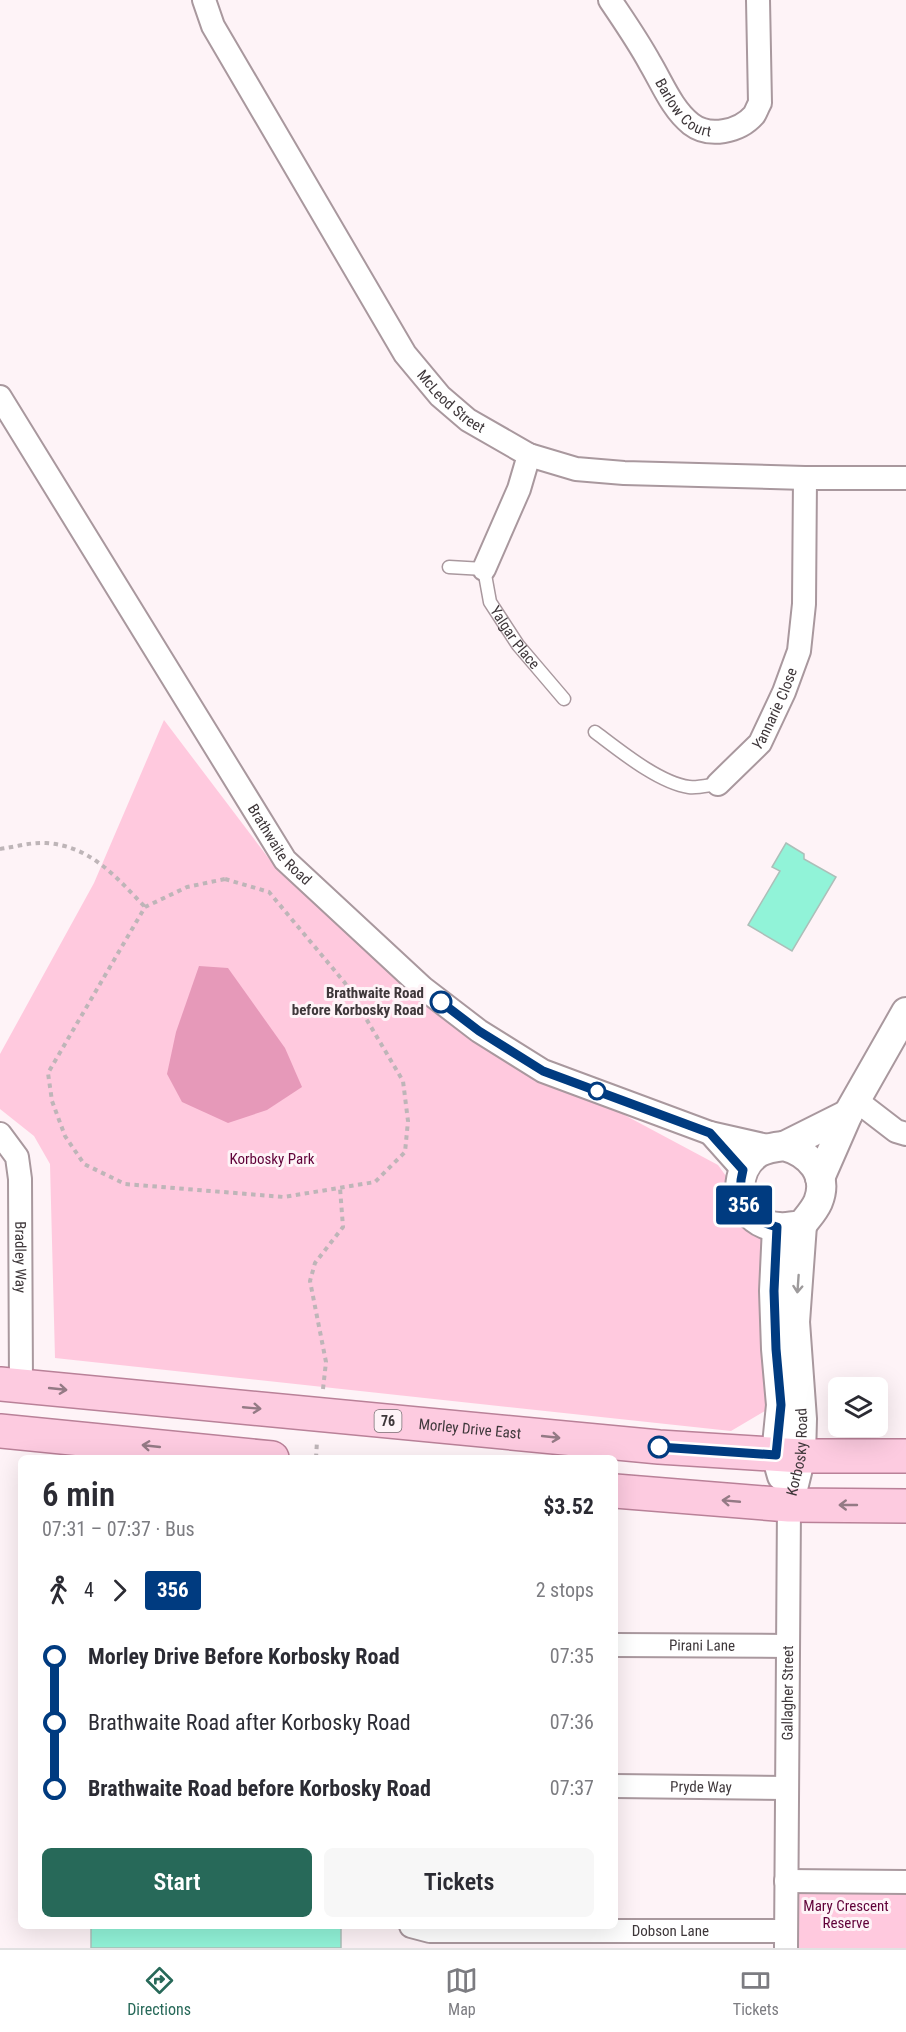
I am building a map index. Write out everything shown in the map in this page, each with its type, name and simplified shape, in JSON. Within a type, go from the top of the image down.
[{"type":"main road","name":"Morley Drive East","points":[[11,1385],[647,1446],[789,1456],[906,1456]]},
{"type":"main road","points":[[0,1431],[242,1455]]},
{"type":"main road","points":[[618,1491],[789,1505],[906,1506]]},
{"type":"street","name":"McLeod Street","points":[[204,0],[213,26],[405,354],[440,396],[468,420],[529,455],[576,469],[624,473],[806,478],[906,478]]},
{"type":"street","name":"Barlow Court","points":[[610,0],[638,41],[678,111],[691,125],[704,131],[722,132],[738,127],[754,115],[760,103],[758,0]]},
{"type":"street","name":"Brathwaite Road","points":[[0,397],[285,860],[423,988],[479,1031],[543,1071],[710,1133],[778,1147]]},
{"type":"street","points":[[484,569],[519,489],[529,455]]},
{"type":"street","name":"Yannarie Close","points":[[718,784],[760,743],[784,692],[799,651],[804,604],[806,478]]},
{"type":"street","points":[[820,1178],[853,1107],[906,1012]]},
{"type":"street","points":[[853,1107],[896,1131],[906,1134]]},
{"type":"street","points":[[778,1147],[797,1150],[808,1156],[816,1166],[820,1178],[821,1191],[818,1203],[789,1226],[764,1224],[745,1208],[740,1196],[743,1170],[759,1152],[778,1147],[853,1107]]},
{"type":"street","name":"Brathwaite Road","points":[[710,1133],[743,1170]]},
{"type":"street","name":"Bradley Way","points":[[0,1134],[17,1157],[20,1179],[11,1385]]},
{"type":"street","name":"Korbosky Road","points":[[789,1226],[774,1291],[781,1405],[789,1456],[789,1505]]},
{"type":"street","name":"Gallagher Street","points":[[786,1940],[789,1505]]},
{"type":"street","name":"Pirani Lane","points":[[618,1645],[788,1646]]},
{"type":"street","name":"Pryde Way","points":[[618,1786],[787,1788]]},
{"type":"street","points":[[786,1881],[906,1882]]},
{"type":"street","name":"Dobson Lane","points":[[422,1929],[786,1940]]},
{"type":"lane","points":[[449,567],[484,569]]},
{"type":"lane","name":"Yalgar Place","points":[[484,569],[490,602],[518,645],[564,699]]},
{"type":"lane","name":"Yannarie Close","points":[[595,732],[635,762],[664,778],[689,787],[718,784]]},
{"type":"path","points":[[0,849],[44,843],[71,846],[106,866],[145,907]]},
{"type":"path","points":[[225,879],[269,892],[345,983],[403,1081],[408,1121],[405,1152],[375,1182],[284,1197],[124,1184],[84,1164],[65,1136],[52,1101],[48,1073],[145,907],[187,887],[225,879]]},
{"type":"path","points":[[322,1390],[326,1362],[310,1281],[315,1263],[343,1227],[340,1188]]},
{"type":"green space","name":"Korbosky Park","points":[[164,720],[276,868],[456,1025],[718,1165],[773,1241],[765,1411],[731,1431],[55,1358],[50,1164],[34,1136],[0,1109],[0,1054],[94,883]]},
{"type":"green space","name":"Mary Crescent Reserve","points":[[786,1881],[906,1882],[906,1948],[786,1948]]},
{"type":"shaded area","points":[[199,966],[228,968],[285,1048],[302,1087],[267,1110],[228,1123],[182,1102],[167,1074],[176,1032]]},
{"type":"building","points":[[786,843],[804,854],[804,859],[836,877],[792,951],[748,925],[780,871],[772,867]]},
{"type":"building","points":[[91,1929],[341,1929],[341,1948],[91,1948]]},
{"type":"bus line","name":"356","points":[[441,1002],[479,1031],[543,1071],[710,1133],[743,1170],[740,1196],[745,1208],[764,1224],[777,1227],[774,1291],[781,1405],[776,1455],[659,1447]]},
{"type":"place","name":"Brathwaite Road before Korbosky Road","points":[[441,1002]]}]
